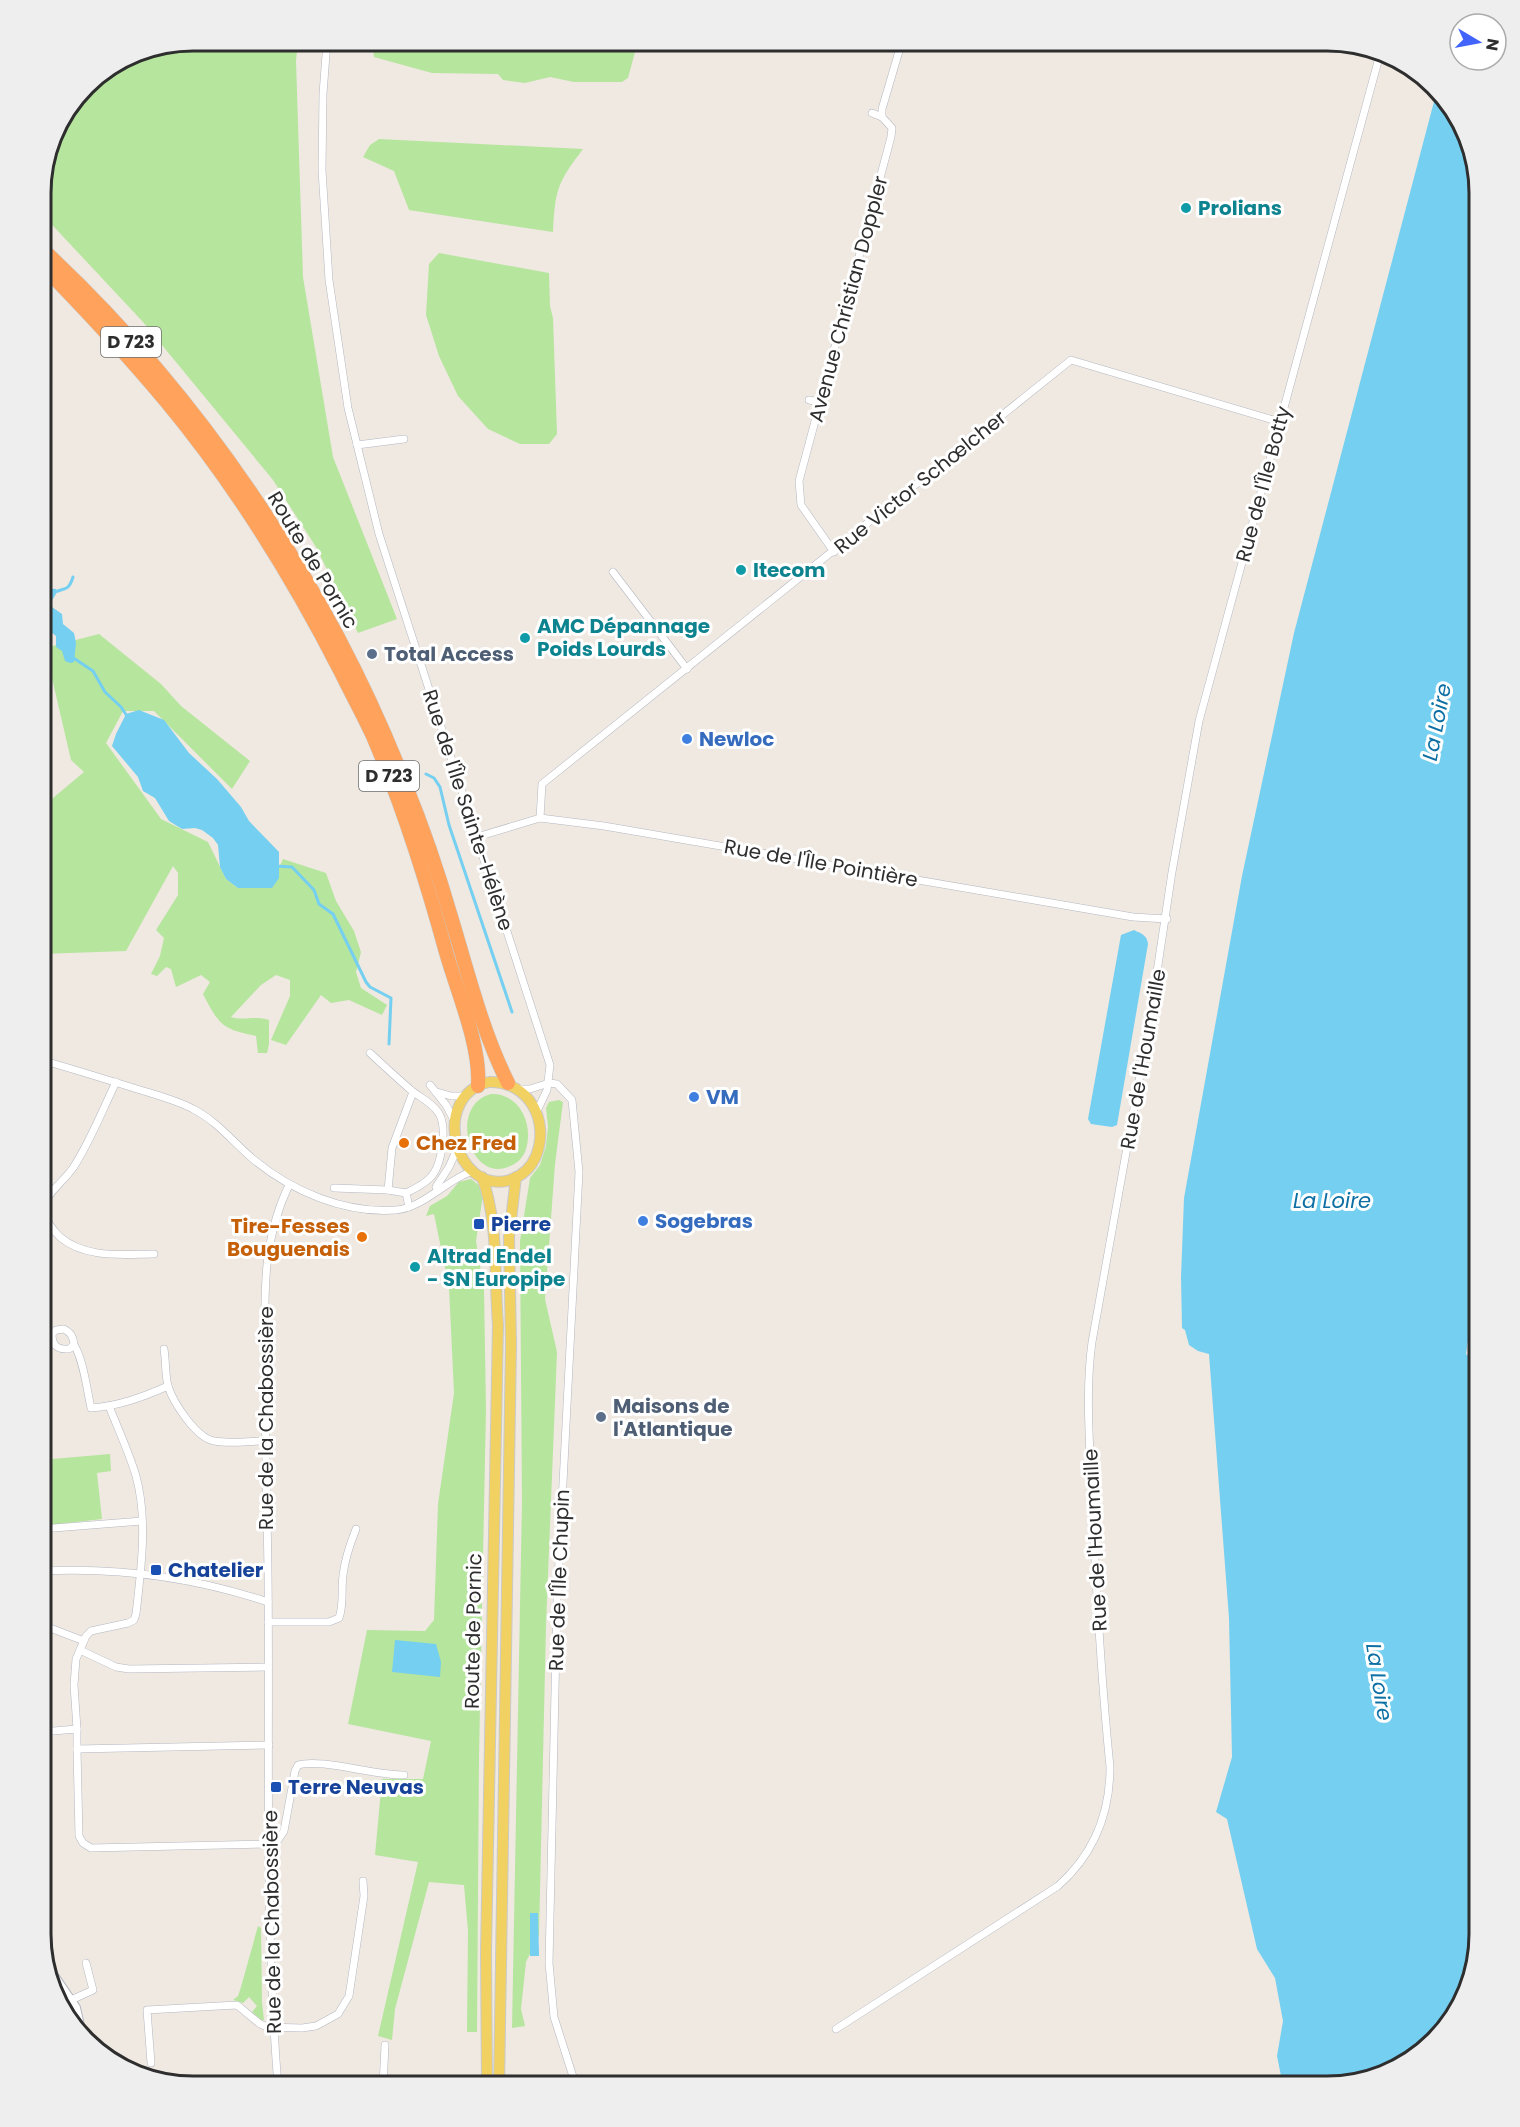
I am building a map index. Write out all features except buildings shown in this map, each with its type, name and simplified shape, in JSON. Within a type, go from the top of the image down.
[{"type":"highway","name":"Route de Pornic","points":[[51,265],[142,354],[204,429],[278,535],[333,630],[382,729],[405,782],[441,883],[476,1002],[513,1086]]},
{"type":"highway","name":"Route de Pornic","points":[[51,266],[167,402],[235,493],[310,614],[372,735],[409,831],[471,1033],[477,1061],[478,1086]]},
{"type":"highway","points":[[51,287],[89,324],[105,331]]},
{"type":"main road","points":[[489,1082],[513,1086],[526,1096],[536,1113],[540,1132],[538,1150],[529,1168],[516,1177],[495,1181],[478,1174],[464,1160],[458,1147],[455,1122],[464,1096],[478,1086],[489,1082]]},
{"type":"main road","name":"Route de Pornic","points":[[478,1174],[488,1192],[498,1324],[486,1952],[487,2076]]},
{"type":"main road","name":"Route de Pornic","points":[[499,2076],[511,1344],[509,1237],[516,1177]]},
{"type":"street","name":"Rue de l'Île Sainte-Hélène","points":[[326,51],[322,170],[329,280],[348,408],[379,534],[550,1065],[549,1083]]},
{"type":"street","name":"Avenue Christian Doppler","points":[[834,552],[801,505],[799,481],[891,137],[892,128],[882,117],[882,109],[899,51]]},
{"type":"street","name":"Rue de l'Île Botty","points":[[1167,919],[1172,872],[1198,722],[1378,61]]},
{"type":"street","points":[[872,112],[882,117]]},
{"type":"street","name":"Rue Victor Schœlcher","points":[[540,818],[542,784],[1071,360],[1280,422]]},
{"type":"street","points":[[809,400],[820,402]]},
{"type":"street","points":[[357,445],[404,439]]},
{"type":"street","points":[[613,572],[687,669]]},
{"type":"street","name":"Rue de l'Île Pointière","points":[[477,837],[540,818],[604,826],[1133,917],[1167,919]]},
{"type":"street","name":"Rue de l'Houmaille","points":[[836,2029],[1058,1886],[1077,1867],[1090,1849],[1106,1812],[1110,1789],[1110,1767],[1095,1578],[1089,1367],[1167,919]]},
{"type":"street","points":[[334,1188],[406,1193],[430,1178],[436,1170],[443,1126],[439,1113],[427,1100],[413,1092],[370,1053]]},
{"type":"street","points":[[51,1063],[180,1102],[203,1114],[252,1159],[289,1185],[351,1207],[396,1210],[410,1207],[458,1176],[478,1174]]},
{"type":"street","points":[[51,1193],[79,1157],[116,1082]]},
{"type":"street","points":[[513,1086],[530,1089],[549,1083]]},
{"type":"street","points":[[536,1113],[549,1083]]},
{"type":"street","name":"Rue de l'Île Chupin","points":[[549,1083],[557,1084],[572,1100],[579,1172],[557,1600],[549,1963],[554,2017],[573,2076]]},
{"type":"street","points":[[430,1085],[437,1092],[455,1122]]},
{"type":"street","points":[[388,1190],[392,1148],[413,1092]]},
{"type":"street","points":[[437,1092],[451,1096],[464,1096]]},
{"type":"street","points":[[432,1194],[450,1167],[458,1147]]},
{"type":"street","name":"Rue de la Chabossière","points":[[277,2076],[273,2026],[269,1844],[265,1441],[266,1275],[272,1229],[278,1208],[289,1185]]},
{"type":"street","points":[[406,1193],[410,1207]]},
{"type":"street","points":[[51,1224],[59,1236],[75,1246],[101,1254],[154,1254]]},
{"type":"street","points":[[74,1345],[80,1354],[82,1375],[91,1408],[137,1399],[168,1386]]},
{"type":"street","points":[[164,1349],[168,1386],[187,1421],[205,1438],[214,1442],[265,1441]]},
{"type":"street","points":[[109,1406],[136,1477],[142,1521],[140,1574],[134,1620],[91,1631],[76,1659],[74,1685],[79,1836],[83,1843],[91,1848],[269,1844],[278,1840],[284,1831],[298,1765],[322,1764],[387,1775],[404,1775]]},
{"type":"street","points":[[51,1528],[142,1521]]},
{"type":"street","points":[[268,1622],[329,1622],[339,1618],[342,1609],[342,1578],[356,1529]]},
{"type":"street","points":[[51,1571],[86,1569],[194,1581],[268,1602]]},
{"type":"street","points":[[51,1629],[84,1641]]},
{"type":"street","points":[[80,1650],[116,1667],[129,1669],[268,1667]]},
{"type":"street","points":[[51,1731],[77,1729]]},
{"type":"street","points":[[77,1749],[269,1745]]},
{"type":"street","points":[[151,2063],[147,2010],[237,2005],[261,2024],[302,2028],[316,2026],[338,2014],[345,2006],[349,1996],[364,1896],[363,1881]]},
{"type":"street","points":[[71,2000],[93,1990],[86,1963]]},
{"type":"street","points":[[62,1988],[71,2000],[77,2016]]},
{"type":"street","points":[[383,2076],[385,2045]]},
{"type":"green space","points":[[193,51],[297,51],[303,277],[333,457],[397,619],[358,633],[316,547],[273,480],[143,322],[51,224],[51,184],[54,165],[70,122],[80,106],[99,86],[122,70],[156,56]]},
{"type":"green space","points":[[373,51],[635,51],[628,78],[622,82],[574,82],[550,77],[525,83],[503,80],[498,74],[432,73],[374,57]]},
{"type":"green space","points":[[379,139],[583,149],[559,187],[553,232],[409,210],[394,171],[363,157],[370,145]]},
{"type":"green space","points":[[439,253],[549,273],[557,434],[549,444],[520,444],[488,429],[458,396],[439,356],[426,315],[429,264]]},
{"type":"green space","points":[[99,634],[161,684],[181,706],[250,761],[232,789],[154,711],[123,711],[106,743],[161,819],[208,842],[226,879],[238,888],[270,888],[283,859],[326,873],[336,901],[354,931],[361,952],[356,972],[361,988],[387,1005],[382,1015],[349,1000],[331,1003],[321,995],[286,1045],[271,1040],[290,996],[290,980],[276,975],[261,985],[231,1017],[269,1020],[267,1053],[258,1053],[256,1036],[229,1028],[213,1013],[203,994],[210,982],[201,975],[176,987],[171,969],[166,967],[157,976],[151,974],[160,956],[164,938],[156,930],[178,895],[178,873],[173,866],[126,951],[51,954],[51,800],[84,772],[71,760],[51,674],[51,646]]},
{"type":"green space","points":[[491,1094],[501,1095],[517,1105],[523,1113],[528,1132],[528,1142],[522,1157],[513,1165],[494,1169],[483,1163],[474,1153],[467,1126],[470,1112],[478,1101]]},
{"type":"green space","points":[[559,1100],[563,1102],[555,1164],[545,1299],[557,1352],[546,1625],[539,1935],[526,1962],[521,2009],[525,2026],[512,2028],[522,1501],[520,1241],[530,1178],[540,1165],[546,1146],[548,1127],[546,1108],[549,1102]]},
{"type":"green space","points":[[471,1179],[481,1187],[483,1195],[476,1241],[484,1290],[486,1409],[479,1756],[477,2032],[467,2032],[468,1931],[464,1885],[429,1882],[395,2009],[392,2040],[378,2036],[418,1862],[375,1855],[382,1779],[423,1779],[431,1741],[348,1724],[367,1630],[425,1631],[434,1620],[438,1504],[454,1393],[449,1287],[434,1214],[426,1216],[430,1206],[447,1196],[459,1182]]},
{"type":"green space","points":[[110,1454],[111,1471],[97,1473],[102,1519],[51,1525],[51,1459]]},
{"type":"green space","points":[[258,1926],[261,1928],[264,2020],[252,2012],[257,2006],[249,1997],[243,2003],[233,2000],[238,1996]]},
{"type":"water","name":"La Loire","points":[[1435,100],[1450,122],[1458,139],[1468,174],[1469,193],[1469,1334],[1466,1354],[1469,1357],[1468,1953],[1464,1971],[1450,2005],[1440,2021],[1414,2047],[1398,2057],[1364,2071],[1327,2076],[1281,2076],[1277,2056],[1283,2021],[1275,1978],[1257,1949],[1227,1819],[1216,1812],[1232,1757],[1229,1618],[1209,1354],[1189,1345],[1185,1330],[1182,1328],[1184,1198],[1242,876],[1294,633]]},
{"type":"water","points":[[51,589],[56,589],[56,594],[51,602]]},
{"type":"water","points":[[51,606],[62,614],[63,624],[74,633],[76,643],[74,662],[65,661],[62,651],[56,647],[56,636],[51,632]]},
{"type":"water","points":[[139,710],[164,720],[189,753],[217,779],[241,807],[249,821],[279,852],[279,878],[272,888],[238,888],[226,879],[220,867],[218,845],[213,838],[202,830],[182,829],[169,821],[155,798],[143,791],[138,777],[112,746],[126,714]]},
{"type":"water","points":[[1134,930],[1145,937],[1148,944],[1117,1125],[1112,1127],[1091,1124],[1088,1119],[1121,935]]},
{"type":"water","points":[[395,1640],[436,1644],[441,1662],[440,1677],[392,1672]]},
{"type":"water","points":[[530,1913],[538,1913],[539,1956],[530,1956]]},
{"type":"waterway","points":[[53,593],[67,588],[73,577]]},
{"type":"waterway","points":[[72,657],[93,671],[105,692],[127,716]]},
{"type":"waterway","points":[[426,774],[434,778],[440,787],[449,825],[512,1012]]},
{"type":"waterway","points":[[276,866],[292,867],[314,890],[319,904],[333,914],[366,982],[370,987],[391,998],[389,1044]]},
{"type":"place","name":"Prolians","points":[[1186,208]]},
{"type":"place","name":"Itecom","points":[[741,570]]},
{"type":"place","name":"AMC Dépannage Poids Lourds","points":[[525,638]]},
{"type":"place","name":"Total Access","points":[[372,654]]},
{"type":"place","name":"Newloc","points":[[687,739]]},
{"type":"place","name":"VM","points":[[694,1097]]},
{"type":"place","name":"Chez Fred","points":[[404,1143]]},
{"type":"place","name":"Sogebras","points":[[643,1221]]},
{"type":"place","name":"Pierre","points":[[479,1224]]},
{"type":"place","name":"Tire-Fesses Bouguenais","points":[[362,1237]]},
{"type":"place","name":"Altrad Endel - SN Europipe","points":[[415,1267]]},
{"type":"place","name":"Maisons de l'Atlantique","points":[[601,1417]]},
{"type":"place","name":"Chatelier","points":[[156,1570]]},
{"type":"place","name":"Terre Neuvas","points":[[276,1787]]}]
